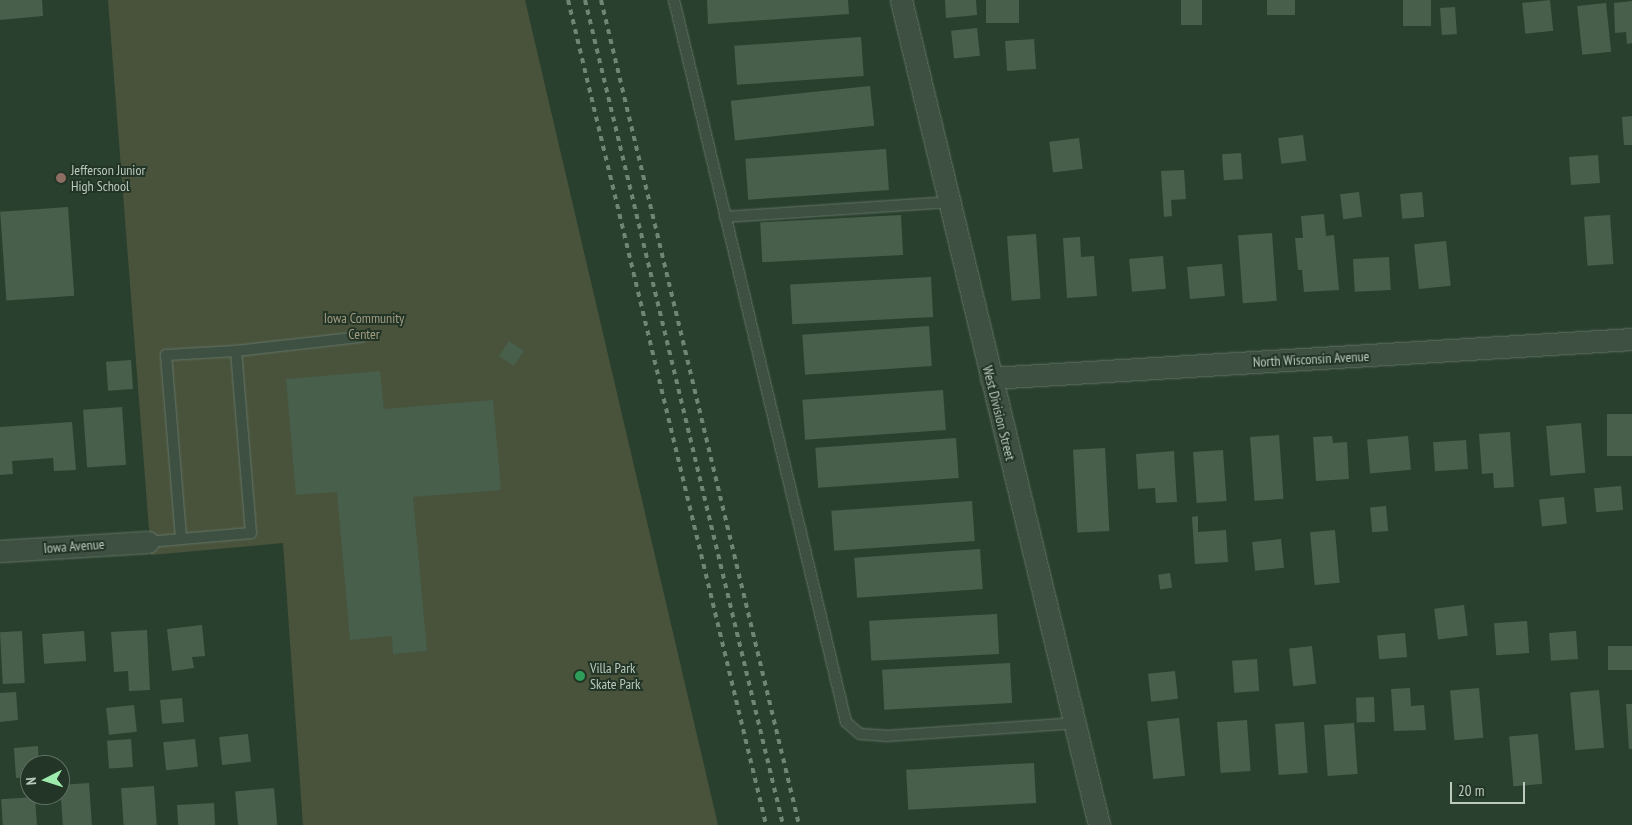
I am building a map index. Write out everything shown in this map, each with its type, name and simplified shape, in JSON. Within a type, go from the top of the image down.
[{"type":"street","name":"West Division Street","points":[[901,0],[1099,825]]},
{"type":"street","name":"North Wisconsin Avenue","points":[[991,378],[1632,339]]},
{"type":"street","name":"Iowa Avenue","points":[[0,551],[148,542]]},
{"type":"lane","points":[[674,0],[846,722],[860,734],[886,736],[1075,723]]},
{"type":"lane","points":[[726,217],[949,202]]},
{"type":"lane","points":[[181,539],[166,356],[236,351],[361,337]]},
{"type":"lane","points":[[148,542],[251,533],[236,351]]},
{"type":"green space","name":"Iowa Community Center","points":[[108,0],[525,0],[718,825],[303,825],[283,543],[151,555]]},
{"type":"building","points":[[0,0],[42,0],[43,16],[0,20]]},
{"type":"building","points":[[707,0],[848,0],[849,14],[708,24]]},
{"type":"building","points":[[945,0],[976,0],[977,15],[946,18]]},
{"type":"building","points":[[986,0],[1019,0],[1019,23],[986,23]]},
{"type":"building","points":[[1181,0],[1202,0],[1202,25],[1181,25]]},
{"type":"building","points":[[1267,0],[1295,0],[1295,15],[1267,15]]},
{"type":"building","points":[[1403,0],[1431,0],[1431,26],[1403,26]]},
{"type":"building","points":[[1550,0],[1553,31],[1525,34],[1522,3]]},
{"type":"building","points":[[1632,1],[1632,43],[1627,44],[1626,32],[1615,33],[1614,3]]},
{"type":"building","points":[[1606,3],[1611,52],[1582,55],[1577,6]]},
{"type":"building","points":[[1455,7],[1457,34],[1442,35],[1440,8]]},
{"type":"building","points":[[977,28],[980,56],[954,59],[951,31]]},
{"type":"building","points":[[861,37],[864,76],[737,85],[734,46]]},
{"type":"building","points":[[1034,39],[1036,69],[1007,71],[1005,41]]},
{"type":"building","points":[[870,86],[874,126],[735,140],[731,101]]},
{"type":"building","points":[[1632,116],[1632,145],[1624,145],[1622,117]]},
{"type":"building","points":[[1303,135],[1306,161],[1281,164],[1278,138]]},
{"type":"building","points":[[1079,138],[1083,169],[1053,172],[1049,142]]},
{"type":"building","points":[[886,149],[889,190],[748,200],[745,159]]},
{"type":"building","points":[[1241,153],[1243,179],[1224,180],[1222,154]]},
{"type":"building","points":[[1598,155],[1600,183],[1571,185],[1569,157]]},
{"type":"building","points":[[1184,170],[1186,199],[1171,200],[1172,216],[1164,217],[1161,171]]},
{"type":"building","points":[[1359,192],[1362,217],[1343,219],[1340,194]]},
{"type":"building","points":[[1422,192],[1424,217],[1402,219],[1400,194]]},
{"type":"building","points":[[68,207],[74,296],[6,301],[0,212]]},
{"type":"building","points":[[1324,214],[1326,236],[1334,235],[1339,290],[1304,292],[1302,270],[1298,270],[1295,238],[1303,238],[1301,216]]},
{"type":"building","points":[[901,215],[903,255],[762,262],[760,222]]},
{"type":"building","points":[[1610,215],[1613,264],[1587,266],[1584,217]]},
{"type":"building","points":[[1272,233],[1277,301],[1243,303],[1238,235]]},
{"type":"building","points":[[1036,234],[1041,299],[1012,301],[1007,236]]},
{"type":"building","points":[[1080,237],[1081,257],[1094,256],[1097,296],[1067,298],[1063,238]]},
{"type":"building","points":[[1446,241],[1451,286],[1419,289],[1414,244]]},
{"type":"building","points":[[1163,256],[1166,289],[1132,292],[1129,259]]},
{"type":"building","points":[[1389,257],[1391,290],[1355,292],[1353,259]]},
{"type":"building","points":[[1222,264],[1225,296],[1190,299],[1187,267]]},
{"type":"building","points":[[931,277],[933,317],[792,324],[790,284]]},
{"type":"building","points":[[929,326],[932,366],[805,375],[802,335]]},
{"type":"building","points":[[509,341],[524,351],[514,366],[499,356]]},
{"type":"building","points":[[131,360],[133,389],[108,391],[106,362]]},
{"type":"building","points":[[380,371],[384,409],[493,400],[501,490],[413,497],[427,651],[393,654],[392,636],[350,640],[337,492],[296,495],[286,379]]},
{"type":"building","points":[[943,390],[946,430],[805,440],[802,400]]},
{"type":"building","points":[[122,407],[126,465],[87,468],[83,410]]},
{"type":"building","points":[[1607,414],[1632,414],[1632,456],[1607,456]]},
{"type":"building","points":[[72,422],[76,470],[54,471],[53,458],[12,461],[13,474],[0,475],[0,427]]},
{"type":"building","points":[[1581,423],[1585,473],[1550,476],[1546,426]]},
{"type":"building","points":[[1510,432],[1514,487],[1494,488],[1493,473],[1482,474],[1479,434]]},
{"type":"building","points":[[1279,435],[1283,499],[1255,501],[1250,437]]},
{"type":"building","points":[[1332,436],[1333,443],[1347,442],[1349,479],[1316,481],[1313,437]]},
{"type":"building","points":[[1408,436],[1411,470],[1370,473],[1367,440]]},
{"type":"building","points":[[956,438],[959,478],[818,488],[815,448]]},
{"type":"building","points":[[1466,440],[1468,469],[1435,471],[1433,442]]},
{"type":"building","points":[[1105,448],[1109,531],[1077,533],[1073,450]]},
{"type":"building","points":[[1223,450],[1227,501],[1197,503],[1193,452]]},
{"type":"building","points":[[1174,451],[1177,502],[1156,503],[1155,488],[1138,489],[1136,454]]},
{"type":"building","points":[[1621,486],[1623,510],[1596,512],[1594,488]]},
{"type":"building","points":[[1564,497],[1567,524],[1542,526],[1539,500]]},
{"type":"building","points":[[972,501],[975,541],[834,551],[831,511]]},
{"type":"building","points":[[1386,506],[1388,531],[1372,532],[1370,507]]},
{"type":"building","points":[[1198,516],[1198,532],[1226,530],[1228,562],[1195,564],[1192,517]]},
{"type":"building","points":[[1335,530],[1340,583],[1315,585],[1310,532]]},
{"type":"building","points":[[1281,539],[1284,568],[1255,571],[1252,542]]},
{"type":"building","points":[[980,549],[983,589],[857,598],[854,558]]},
{"type":"building","points":[[1170,573],[1172,588],[1160,590],[1158,575]]},
{"type":"building","points":[[1464,605],[1468,636],[1438,639],[1434,609]]},
{"type":"building","points":[[997,614],[999,654],[871,661],[869,621]]},
{"type":"building","points":[[1527,621],[1529,653],[1496,655],[1494,623]]},
{"type":"building","points":[[202,625],[205,656],[192,657],[194,668],[172,671],[167,629]]},
{"type":"building","points":[[147,630],[150,690],[129,691],[128,671],[114,672],[111,632]]},
{"type":"building","points":[[22,631],[25,683],[3,684],[0,632]]},
{"type":"building","points":[[84,631],[86,661],[44,664],[42,634]]},
{"type":"building","points":[[1576,631],[1578,659],[1551,661],[1549,633]]},
{"type":"building","points":[[1405,633],[1407,657],[1379,659],[1377,635]]},
{"type":"building","points":[[1312,646],[1316,684],[1293,686],[1289,648]]},
{"type":"building","points":[[1608,646],[1632,646],[1632,670],[1608,670]]},
{"type":"building","points":[[1257,659],[1259,691],[1234,693],[1232,661]]},
{"type":"building","points":[[1010,663],[1012,703],[884,710],[882,670]]},
{"type":"building","points":[[1175,671],[1178,699],[1151,702],[1148,674]]},
{"type":"building","points":[[1410,688],[1411,706],[1424,705],[1426,730],[1394,731],[1391,689]]},
{"type":"building","points":[[1479,688],[1483,738],[1454,740],[1450,691]]},
{"type":"building","points":[[1599,690],[1604,748],[1575,750],[1570,693]]},
{"type":"building","points":[[16,692],[18,720],[0,722],[0,693]]},
{"type":"building","points":[[1374,697],[1375,722],[1357,723],[1356,698]]},
{"type":"building","points":[[182,698],[184,722],[162,724],[160,700]]},
{"type":"building","points":[[1626,704],[1632,704],[1632,749],[1629,749]]},
{"type":"building","points":[[134,705],[137,732],[109,735],[106,708]]},
{"type":"building","points":[[1179,718],[1185,776],[1153,779],[1147,721]]},
{"type":"building","points":[[1247,720],[1251,771],[1221,773],[1217,722]]},
{"type":"building","points":[[1304,722],[1308,773],[1279,775],[1275,724]]},
{"type":"building","points":[[1354,723],[1358,774],[1328,776],[1324,725]]},
{"type":"building","points":[[248,734],[251,762],[222,765],[219,737]]},
{"type":"building","points":[[1538,734],[1542,784],[1513,786],[1509,737]]},
{"type":"building","points":[[131,739],[133,767],[109,769],[107,741]]},
{"type":"building","points":[[195,739],[198,767],[166,770],[163,742]]},
{"type":"building","points":[[38,746],[38,755],[20,755],[20,778],[16,778],[14,748]]},
{"type":"building","points":[[1034,763],[1036,803],[908,810],[906,770]]},
{"type":"building","points":[[89,783],[92,825],[63,825],[61,805],[70,805],[70,784]]},
{"type":"building","points":[[154,786],[157,825],[124,825],[121,788]]},
{"type":"building","points":[[274,788],[277,825],[238,825],[235,791]]},
{"type":"building","points":[[20,798],[20,805],[36,805],[37,825],[3,825],[1,799]]},
{"type":"building","points":[[214,803],[215,825],[178,825],[177,805]]},
{"type":"railway","points":[[568,0],[766,825]]},
{"type":"railway","points":[[585,0],[783,825]]},
{"type":"railway","points":[[601,0],[799,825]]},
{"type":"place","name":"Jefferson Junior High School","points":[[61,178]]},
{"type":"place","name":"Villa Park Skate Park","points":[[580,676]]}]
